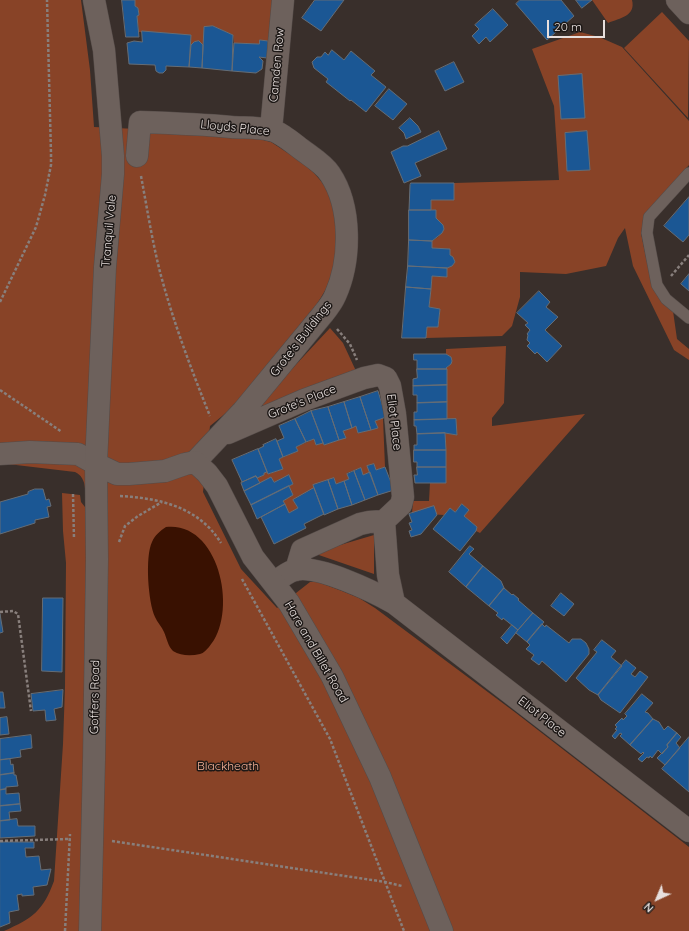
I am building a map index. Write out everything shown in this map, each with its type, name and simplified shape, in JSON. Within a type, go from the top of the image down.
[{"type":"street","name":"Tranquil Vale","points":[[94,0],[104,50],[113,174],[106,267],[96,464]]},
{"type":"street","name":"Camden Row","points":[[271,130],[283,0]]},
{"type":"street","points":[[677,0],[689,14]]},
{"type":"street","name":"Lloyds Place","points":[[138,156],[140,122],[181,123],[271,130],[291,141],[330,172],[340,190]]},
{"type":"street","name":"Grote's Buildings","points":[[195,462],[243,411],[323,314],[334,297],[342,277],[345,258],[345,213],[340,190]]},
{"type":"street","name":"Grote's Place","points":[[219,437],[304,400],[364,378],[378,375],[386,378]]},
{"type":"street","name":"Eliot Place","points":[[384,521],[401,505],[403,497],[395,414],[390,386],[386,378]]},
{"type":"street","points":[[0,454],[30,452],[78,454],[117,474],[165,471],[184,464],[195,462]]},
{"type":"street","name":"Hare and Billet Road","points":[[195,462],[207,473],[217,486],[253,557],[274,583],[301,622],[332,676],[380,777],[442,931]]},
{"type":"street","name":"Goffers Road","points":[[90,931],[97,596],[96,464]]},
{"type":"street","points":[[274,583],[296,570],[302,550],[360,524],[384,521],[388,575],[394,603]]},
{"type":"street","name":"Eliot Place","points":[[296,570],[313,570],[337,578],[371,591],[394,603],[689,831]]},
{"type":"lane","points":[[689,173],[649,217],[647,233],[657,285],[666,299],[689,318]]},
{"type":"path","points":[[0,302],[36,227],[51,166],[52,142],[47,0]]},
{"type":"path","points":[[138,156],[148,217],[160,272],[184,350],[210,417]]},
{"type":"path","points":[[660,289],[689,255]]},
{"type":"path","points":[[323,314],[350,344],[358,363]]},
{"type":"path","points":[[0,390],[67,436]]},
{"type":"path","points":[[116,496],[143,497],[175,506],[196,517],[215,533],[222,544]]},
{"type":"path","points":[[239,573],[330,739],[404,931]]},
{"type":"path","points":[[0,612],[13,611],[18,614],[31,710]]},
{"type":"path","points":[[0,841],[56,839]]},
{"type":"path","points":[[109,841],[385,882],[408,888]]},
{"type":"green space","name":"Blackheath","points":[[0,0],[81,0],[90,70],[94,127],[180,131],[256,138],[271,142],[300,161],[314,173],[333,195],[338,243],[332,273],[326,289],[317,304],[232,408],[210,426],[203,492],[241,569],[277,608],[310,582],[318,582],[359,598],[375,608],[516,713],[689,847],[689,931],[4,931],[30,917],[41,907],[46,900],[54,881],[63,744],[65,687],[66,563],[62,493],[80,495],[81,502],[85,507],[85,487],[82,478],[75,472],[16,465],[0,465]]},
{"type":"green space","points":[[135,0],[274,0],[268,41],[260,40],[259,44],[234,43],[233,35],[213,26],[205,27],[203,45],[198,41],[191,45],[191,35],[139,32],[137,16],[139,14],[138,8],[135,6]]},
{"type":"green space","points":[[592,0],[632,0],[633,5],[632,10],[626,16],[608,23]]},
{"type":"green space","points":[[662,12],[689,41],[688,118],[624,48]]},
{"type":"green space","points":[[580,32],[599,37],[622,47],[689,121],[689,165],[646,214],[641,233],[652,286],[673,311],[677,339],[689,349],[689,360],[674,350],[633,266],[625,228],[618,238],[606,266],[566,274],[520,272],[520,297],[512,326],[502,336],[426,338],[427,327],[438,327],[440,309],[429,307],[432,276],[447,277],[447,268],[452,266],[455,262],[453,257],[450,255],[449,249],[432,248],[432,241],[438,237],[444,229],[443,225],[436,218],[435,210],[431,210],[431,200],[454,200],[454,183],[559,180],[554,106],[532,49]]},
{"type":"green space","points":[[330,328],[343,343],[356,371],[264,407],[262,405],[276,386]]},
{"type":"green space","points":[[506,346],[504,403],[492,418],[492,426],[585,414],[480,533],[476,531],[477,527],[464,516],[469,510],[462,504],[455,512],[450,508],[444,515],[412,513],[413,501],[429,501],[430,483],[446,482],[445,433],[457,435],[456,419],[447,419],[446,368],[452,361],[446,354],[446,349]]},
{"type":"green space","points":[[383,418],[385,467],[376,470],[374,464],[367,466],[370,472],[363,475],[360,468],[347,473],[349,479],[336,484],[334,478],[313,485],[314,488],[293,500],[298,508],[289,513],[283,501],[293,495],[289,486],[293,484],[289,475],[274,482],[260,483],[257,478],[264,475],[264,473],[267,472],[269,474],[282,469],[279,459],[298,451],[296,447],[314,439],[316,445],[323,443],[324,445],[346,437],[343,431],[356,426],[358,433],[378,428],[375,421]]},
{"type":"green space","points":[[374,535],[374,574],[313,553]]},
{"type":"shaded area","points":[[166,527],[185,529],[200,539],[211,554],[219,572],[223,593],[223,613],[218,632],[209,647],[200,654],[186,655],[173,651],[156,619],[153,610],[148,579],[150,549],[155,537]]},
{"type":"building","points":[[122,0],[135,0],[135,6],[138,8],[139,15],[137,16],[139,37],[126,37]]},
{"type":"building","points":[[315,0],[344,0],[321,31],[302,18]]},
{"type":"building","points":[[520,0],[561,0],[574,16],[547,40],[516,4]]},
{"type":"building","points":[[576,0],[592,0],[582,8]]},
{"type":"building","points":[[493,9],[508,25],[490,42],[486,37],[479,44],[472,36],[479,29],[475,25]]},
{"type":"building","points":[[213,26],[233,35],[232,71],[202,68],[204,27]]},
{"type":"building","points":[[142,31],[191,35],[189,67],[166,66],[166,70],[163,73],[159,73],[156,71],[155,65],[129,64],[127,43],[134,41],[142,42]]},
{"type":"building","points":[[260,40],[268,41],[267,58],[259,57],[263,61],[262,69],[256,73],[232,71],[234,43],[259,44]]},
{"type":"building","points":[[199,41],[203,45],[202,68],[189,67],[191,45],[194,42]]},
{"type":"building","points":[[332,50],[344,60],[351,51],[375,71],[371,75],[386,87],[366,112],[326,82],[328,79],[314,68],[312,62],[317,57],[321,57],[325,52],[328,55]]},
{"type":"building","points":[[454,62],[464,82],[445,91],[435,71]]},
{"type":"building","points":[[582,74],[585,118],[561,119],[558,76]]},
{"type":"building","points":[[389,89],[407,104],[393,120],[375,106]]},
{"type":"building","points":[[410,118],[418,126],[421,132],[406,139],[404,133],[399,128]]},
{"type":"building","points":[[439,131],[447,149],[415,163],[421,176],[404,183],[391,152]]},
{"type":"building","points":[[587,131],[590,170],[567,171],[565,133]]},
{"type":"building","points":[[411,183],[454,183],[454,200],[431,200],[431,210],[409,210]]},
{"type":"building","points":[[689,197],[689,235],[683,242],[664,226]]},
{"type":"building","points":[[409,210],[436,210],[436,218],[443,225],[444,229],[442,233],[432,241],[409,240]]},
{"type":"building","points":[[409,240],[432,241],[432,248],[450,249],[450,255],[453,257],[455,262],[452,266],[447,268],[408,266]]},
{"type":"building","points":[[408,266],[447,268],[447,277],[432,276],[431,289],[406,287]]},
{"type":"building","points":[[689,274],[689,291],[681,284]]},
{"type":"building","points":[[406,287],[431,289],[429,307],[440,309],[438,327],[427,327],[426,338],[402,338]]},
{"type":"building","points":[[539,291],[550,302],[546,307],[558,317],[545,330],[562,346],[547,362],[537,352],[535,354],[527,346],[530,343],[527,340],[527,334],[530,330],[525,325],[528,323],[517,313]]},
{"type":"building","points":[[414,354],[446,354],[451,357],[452,361],[446,368],[447,369],[417,369],[417,360],[414,360]]},
{"type":"building","points":[[417,369],[447,369],[447,385],[413,386],[413,379],[417,378]]},
{"type":"building","points":[[447,385],[447,402],[417,403],[417,395],[413,395],[413,386]]},
{"type":"building","points":[[378,391],[386,417],[375,421],[378,428],[371,430],[360,397]]},
{"type":"building","points":[[360,397],[371,430],[358,433],[356,426],[352,428],[344,402]]},
{"type":"building","points":[[344,402],[352,428],[343,431],[346,438],[339,440],[328,407]]},
{"type":"building","points":[[447,402],[447,419],[414,420],[414,412],[417,412],[417,403]]},
{"type":"building","points":[[328,407],[339,440],[324,445],[311,411]]},
{"type":"building","points":[[311,411],[323,443],[316,445],[314,439],[306,442],[295,419]]},
{"type":"building","points":[[295,419],[306,442],[296,447],[298,451],[283,457],[277,441],[284,438],[279,426]]},
{"type":"building","points":[[456,419],[457,435],[445,433],[417,434],[416,426],[414,426],[414,420]]},
{"type":"building","points":[[445,433],[446,450],[414,450],[414,445],[417,445],[417,434]]},
{"type":"building","points":[[276,439],[283,457],[279,459],[283,469],[268,474],[258,449]]},
{"type":"building","points":[[258,449],[267,472],[257,478],[256,476],[242,482],[232,460]]},
{"type":"building","points":[[414,450],[446,450],[446,467],[417,467],[417,462],[414,462]]},
{"type":"building","points":[[374,464],[376,470],[385,467],[394,490],[378,495],[367,466]]},
{"type":"building","points":[[417,467],[446,467],[446,483],[415,483],[414,475],[417,475]]},
{"type":"building","points":[[361,468],[363,475],[370,472],[378,495],[365,500],[354,471]]},
{"type":"building","points":[[354,471],[365,500],[352,505],[344,481],[349,479],[347,474]]},
{"type":"building","points":[[289,475],[293,484],[251,505],[244,491],[271,477],[274,482]]},
{"type":"building","points":[[256,476],[260,483],[244,491],[241,483]]},
{"type":"building","points":[[334,478],[336,484],[344,481],[352,505],[338,509],[328,480]]},
{"type":"building","points":[[328,480],[338,509],[324,515],[313,485]]},
{"type":"building","points":[[289,486],[293,495],[283,501],[285,504],[257,519],[251,505]]},
{"type":"building","points":[[314,488],[324,514],[304,524],[306,528],[274,544],[261,517],[285,504],[289,513],[298,508],[293,500]]},
{"type":"building","points":[[35,489],[43,489],[46,500],[49,499],[51,506],[47,507],[49,517],[35,520],[35,523],[0,534],[0,502],[28,494],[28,492]]},
{"type":"building","points":[[462,504],[469,510],[464,516],[477,527],[476,531],[460,551],[433,529],[450,508],[455,512]]},
{"type":"building","points":[[434,506],[437,515],[421,534],[411,537],[409,531],[412,530],[409,523],[412,522],[409,514]]},
{"type":"building","points":[[470,546],[474,549],[469,554],[483,566],[466,587],[449,572]]},
{"type":"building","points":[[483,566],[501,581],[504,588],[489,606],[466,587]]},
{"type":"building","points":[[504,588],[519,599],[518,600],[533,613],[518,630],[503,618],[502,620],[496,615],[498,613],[489,606]]},
{"type":"building","points":[[561,593],[574,604],[564,616],[551,606]]},
{"type":"building","points":[[43,598],[63,598],[62,672],[42,671]]},
{"type":"building","points":[[533,613],[544,622],[527,642],[516,633]]},
{"type":"building","points":[[0,614],[3,632],[0,633]]},
{"type":"building","points":[[542,624],[545,627],[546,625],[569,643],[572,639],[581,639],[586,643],[589,649],[589,654],[566,682],[542,661],[539,665],[531,659],[534,655],[526,649],[530,645],[527,642]]},
{"type":"building","points":[[512,625],[518,630],[507,644],[501,638]]},
{"type":"building","points":[[602,640],[616,651],[611,657],[622,666],[598,695],[589,690],[576,678],[597,652],[594,650]]},
{"type":"building","points":[[626,660],[636,668],[631,674],[635,677],[640,671],[648,677],[620,713],[601,700],[598,695]]},
{"type":"building","points":[[63,690],[62,707],[54,709],[56,720],[46,721],[45,710],[33,711],[31,694]]},
{"type":"building","points":[[0,692],[3,692],[5,708],[0,708]]},
{"type":"building","points":[[642,694],[653,703],[645,712],[648,713],[653,719],[630,745],[620,736],[622,734],[620,733],[615,739],[612,736],[617,730],[615,729],[617,727],[615,725],[622,718],[623,720],[627,716],[625,714]]},
{"type":"building","points":[[7,717],[9,734],[0,735],[0,718]]},
{"type":"building","points":[[653,719],[659,722],[664,730],[668,726],[677,733],[662,754],[658,750],[652,758],[650,756],[649,758],[647,757],[642,762],[638,759],[644,753],[643,752],[641,754],[630,745]]},
{"type":"building","points":[[677,733],[681,737],[676,743],[680,748],[665,765],[657,758],[668,747],[667,745]]},
{"type":"building","points":[[31,735],[32,748],[20,750],[21,757],[0,760],[0,739]]},
{"type":"building","points":[[689,737],[689,792],[662,769]]},
{"type":"building","points":[[10,759],[11,765],[13,764],[14,773],[0,775],[0,760]]},
{"type":"building","points":[[14,773],[14,775],[16,775],[18,786],[6,787],[6,789],[0,790],[0,775]]},
{"type":"building","points":[[6,789],[6,794],[19,793],[20,804],[0,806],[0,790]]},
{"type":"building","points":[[20,804],[21,811],[9,812],[10,820],[0,821],[0,806]]},
{"type":"building","points":[[17,819],[18,826],[35,826],[35,836],[0,838],[0,821]]},
{"type":"building","points":[[0,842],[34,842],[34,848],[25,848],[26,857],[39,856],[41,870],[51,869],[47,885],[33,887],[34,895],[17,895],[19,910],[9,912],[10,923],[0,927]]}]
